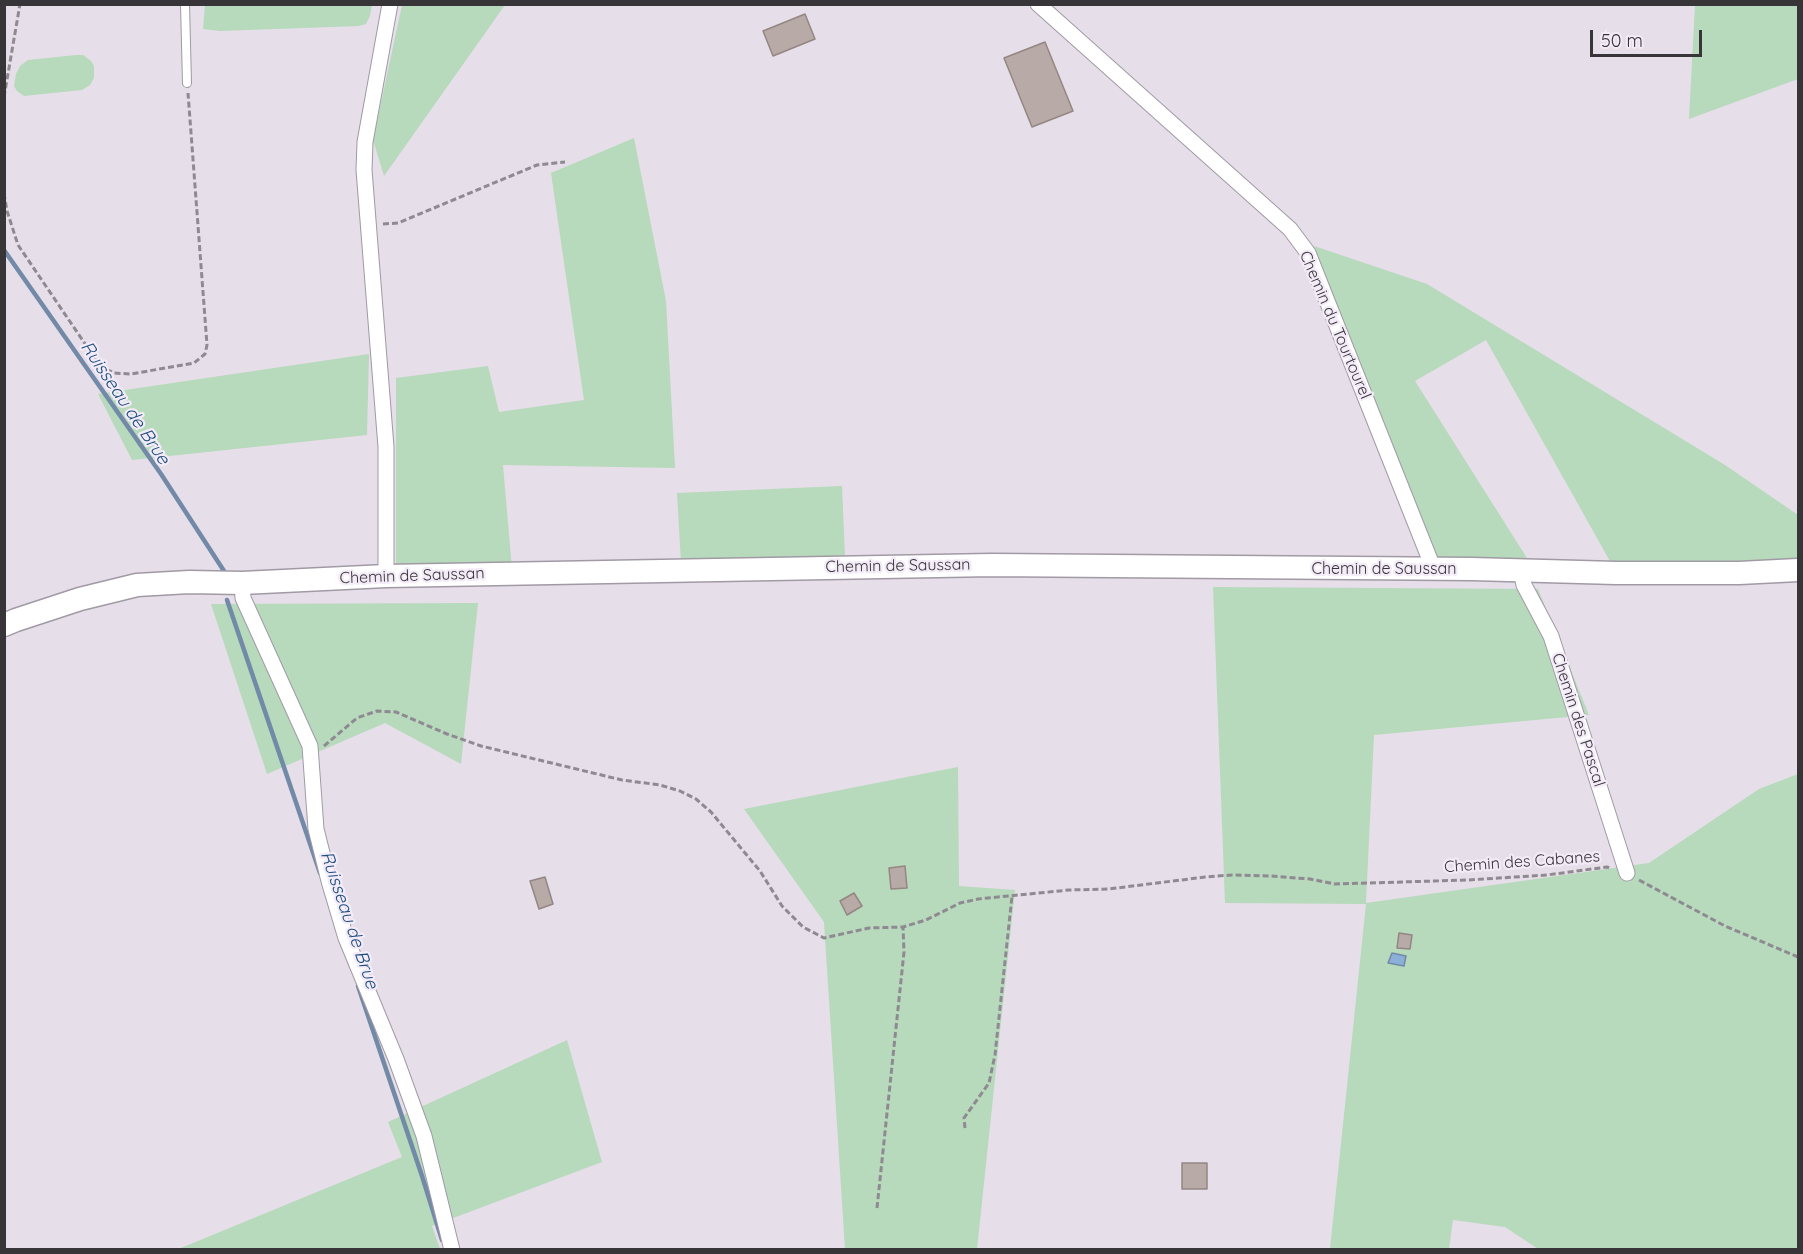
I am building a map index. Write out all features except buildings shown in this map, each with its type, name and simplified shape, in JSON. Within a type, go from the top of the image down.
[{"type":"street","points":[[386,576],[386,447],[364,170],[365,142],[390,4]]},
{"type":"street","name":"Chemin du Tourtourel","points":[[1038,4],[1290,229],[1308,253],[1434,570]]},
{"type":"street","name":"Chemin de Saussan","points":[[4,625],[80,599],[137,585],[189,582],[242,583],[386,576],[992,565],[1638,573],[1739,573],[1798,570]]},
{"type":"street","name":"Chemin des Pascal","points":[[1521,571],[1524,585],[1551,636],[1627,873]]},
{"type":"street","points":[[242,583],[243,598],[310,746],[316,829],[329,881],[346,938],[396,1059],[424,1136],[452,1250]]},
{"type":"lane","points":[[185,4],[187,83]]},
{"type":"path","points":[[4,97],[20,4]]},
{"type":"path","points":[[4,193],[18,245],[96,360],[104,368],[114,373],[131,374],[194,363],[205,354],[207,345],[187,83]]},
{"type":"path","points":[[369,225],[398,223],[537,165],[565,162]]},
{"type":"path","name":"Chemin des Cabanes","points":[[310,746],[324,747],[357,717],[377,711],[396,712],[481,746],[622,780],[660,784],[680,790],[696,799],[711,812],[760,871],[782,906],[803,927],[824,938],[869,928],[903,927],[926,920],[960,903],[1232,875],[1310,879],[1335,884],[1468,880],[1547,875],[1607,867],[1627,873],[1725,926],[1798,957]]},
{"type":"path","points":[[965,1128],[964,1118],[989,1083],[995,1056],[1012,896]]},
{"type":"path","points":[[877,1208],[904,952],[903,927]]},
{"type":"green space","points":[[205,4],[372,5],[366,24],[359,26],[220,31],[203,29]]},
{"type":"green space","points":[[402,5],[505,5],[384,176],[373,140]]},
{"type":"green space","points":[[1695,5],[1798,5],[1798,79],[1689,119]]},
{"type":"green space","points":[[83,55],[94,66],[94,78],[90,85],[82,90],[24,96],[14,86],[20,66],[28,60]]},
{"type":"green space","points":[[634,138],[666,301],[675,468],[503,465],[512,569],[396,572],[396,378],[488,366],[499,412],[584,400],[551,173]]},
{"type":"green space","points":[[1314,246],[1427,284],[1725,465],[1798,515],[1798,560],[1611,563],[1486,340],[1415,381],[1532,566],[1439,561]]},
{"type":"green space","points":[[369,354],[367,435],[132,460],[98,394]]},
{"type":"green space","points":[[842,486],[845,557],[681,562],[677,493]]},
{"type":"green space","points":[[1213,587],[1538,589],[1589,715],[1374,735],[1366,903],[1649,863],[1759,789],[1798,774],[1798,1249],[1538,1249],[1505,1227],[1453,1220],[1449,1249],[1330,1249],[1366,904],[1225,903]]},
{"type":"green space","points":[[478,603],[461,764],[385,723],[267,774],[211,604]]},
{"type":"green space","points":[[958,767],[959,886],[1015,890],[977,1249],[845,1249],[824,922],[744,809]]},
{"type":"green space","points":[[567,1040],[602,1162],[432,1226],[440,1249],[176,1250],[402,1157],[388,1122]]},
{"type":"water","points":[[1392,953],[1406,956],[1404,966],[1388,963]]},
{"type":"waterway","name":"Ruisseau de Brue","points":[[4,250],[161,474],[224,571]]},
{"type":"waterway","name":"Ruisseau de Brue","points":[[227,600],[320,873]]},
{"type":"waterway","name":"Ruisseau de Brue","points":[[358,986],[442,1240]]}]
